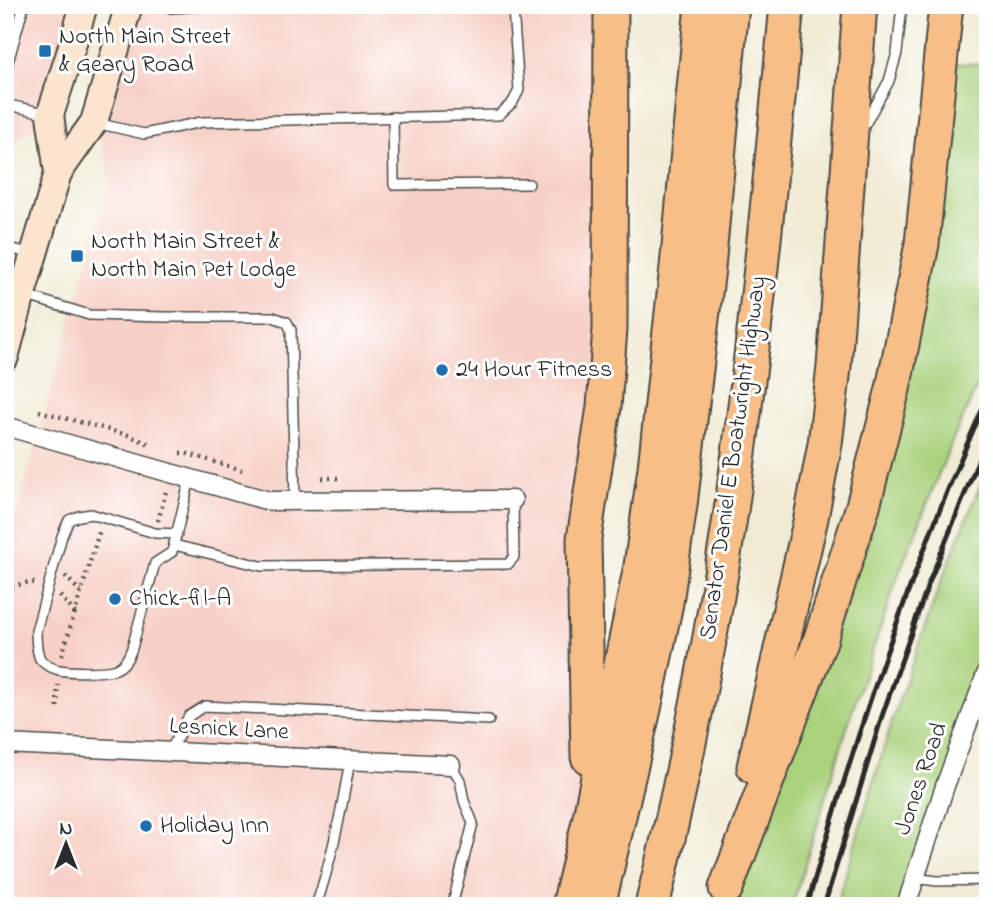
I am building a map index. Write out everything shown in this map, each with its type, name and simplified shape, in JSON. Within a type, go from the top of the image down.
[{"type":"highway","points":[[589,822],[584,539],[604,407],[610,329],[611,5]]},
{"type":"highway","points":[[569,906],[589,822],[641,566],[656,468],[702,5]]},
{"type":"highway","points":[[598,906],[666,603],[708,268],[732,5]]},
{"type":"highway","name":"Senator Daniel E Boatwright Highway","points":[[652,906],[676,809],[696,710],[731,511],[757,297],[787,5]]},
{"type":"highway","points":[[724,897],[811,518],[825,444],[834,367],[860,5]]},
{"type":"highway","points":[[724,897],[820,641],[863,506],[893,389],[922,244],[946,5]]},
{"type":"main road","points":[[58,173],[50,115],[83,5]]},
{"type":"main road","points":[[5,357],[58,173],[94,122],[129,5]]},
{"type":"street","points":[[5,426],[269,501],[513,500]]},
{"type":"street","name":"Jones Road","points":[[906,906],[945,786],[988,669]]},
{"type":"street","name":"Lesnick Lane","points":[[5,744],[451,765]]},
{"type":"lane","points":[[5,73],[24,5]]},
{"type":"lane","points":[[164,5],[171,8],[220,5]]},
{"type":"lane","points":[[94,122],[144,134],[202,122],[499,115],[513,103],[519,90],[513,9],[508,5]]},
{"type":"lane","points":[[850,152],[888,81],[897,53],[902,5]]},
{"type":"lane","points":[[5,104],[50,115]]},
{"type":"lane","points":[[393,117],[394,185],[529,184]]},
{"type":"lane","points":[[5,247],[34,254]]},
{"type":"lane","points":[[22,294],[89,315],[273,317],[287,322],[292,330],[295,501]]},
{"type":"lane","points":[[177,534],[155,533],[91,514],[69,520],[62,536],[36,631],[41,659],[46,665],[59,670],[106,671],[118,669],[127,661],[155,563],[172,552],[177,534],[190,479]]},
{"type":"lane","points":[[174,545],[261,566],[508,564],[514,557],[513,500]]},
{"type":"lane","points":[[170,751],[189,716],[205,706],[489,720]]},
{"type":"lane","points":[[316,906],[325,879],[350,760]]},
{"type":"lane","points":[[451,765],[460,780],[464,801],[473,823],[453,906]]},
{"type":"lane","points":[[914,878],[937,881],[988,880]]},
{"type":"path","points":[[39,411],[128,435],[160,449]]},
{"type":"path","points":[[175,454],[194,455],[249,474]]},
{"type":"path","points":[[295,479],[343,478]]},
{"type":"path","points":[[57,707],[60,662],[100,527]]},
{"type":"path","points":[[76,587],[81,592]]},
{"type":"path","points":[[70,607],[75,613]]},
{"type":"shaded area","points":[[5,5],[84,5],[50,115],[8,147],[5,157]]},
{"type":"shaded area","points":[[129,5],[611,5],[589,822],[569,906],[5,906],[5,555],[111,179],[94,122]]},
{"type":"green space","points":[[940,63],[988,64],[988,363],[954,437],[899,573],[854,705],[792,906],[722,906],[726,888],[863,506]]},
{"type":"green space","points":[[988,466],[988,669],[906,906],[836,906],[893,718],[939,587]]},
{"type":"railway","points":[[807,906],[845,777],[888,648],[935,521],[988,397]]},
{"type":"railway","points":[[824,906],[882,716],[928,585],[988,437]]},
{"type":"place","name":"North Main Street & Geary Road","points":[[45,51]]},
{"type":"place","name":"North Main Street & North Main Pet Lodge","points":[[77,256]]},
{"type":"place","name":"24 Hour Fitness","points":[[442,370]]},
{"type":"place","name":"Chick-fil-A","points":[[115,599]]},
{"type":"place","name":"Holiday Inn","points":[[146,826]]}]
